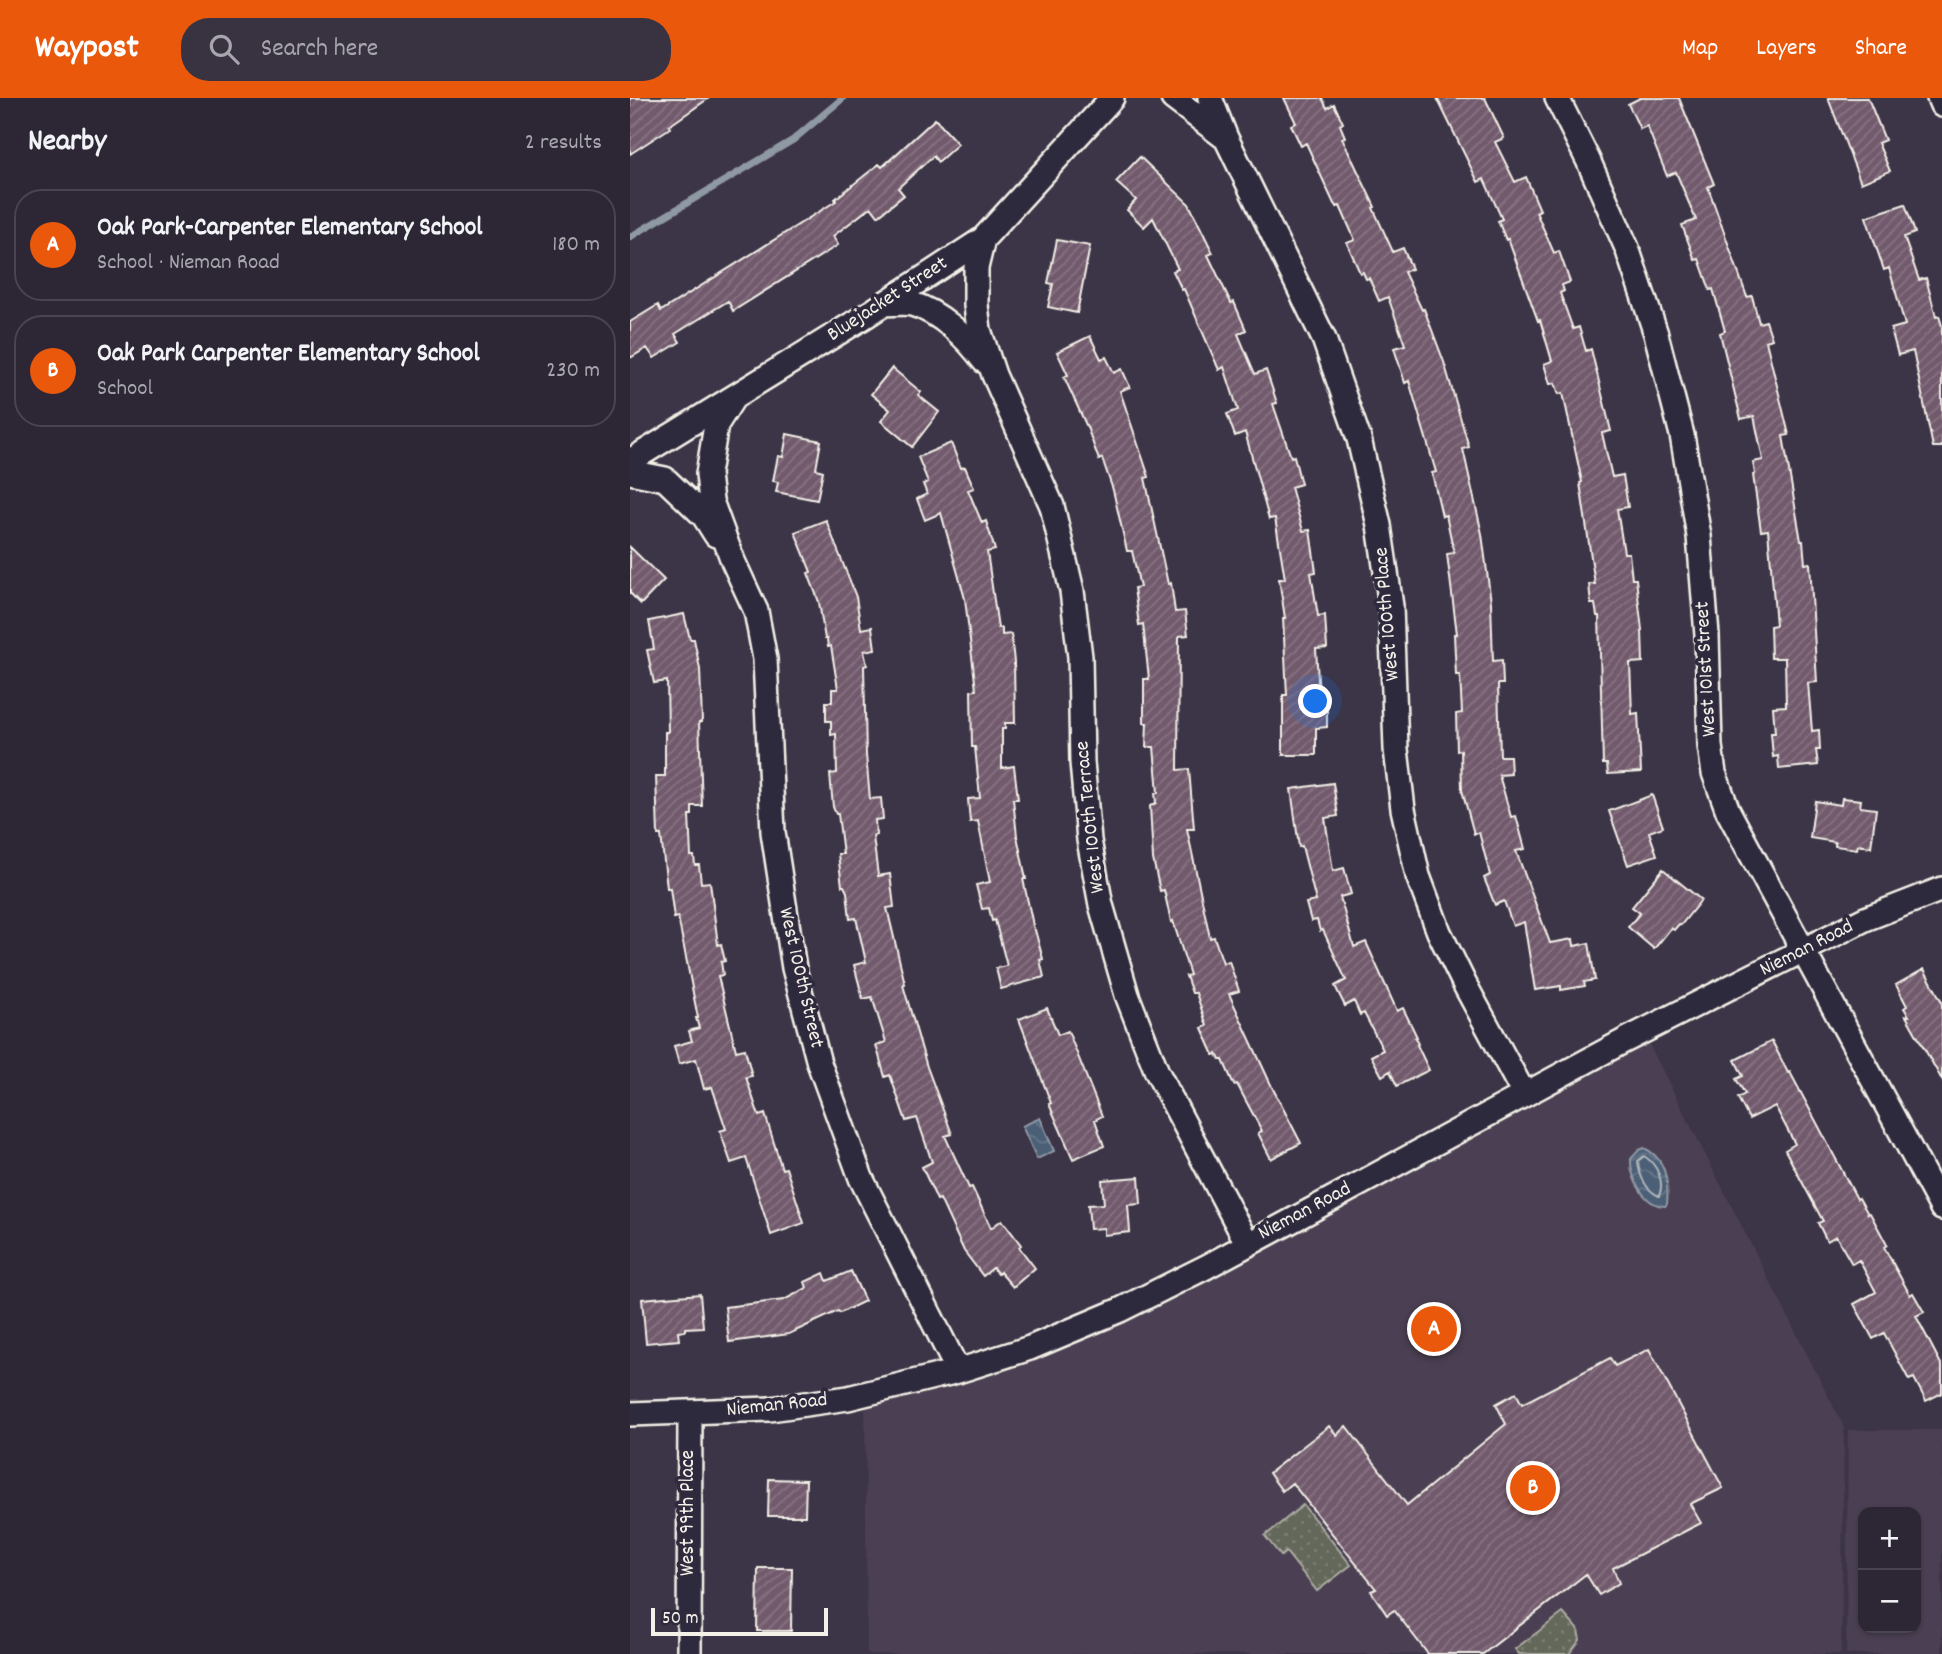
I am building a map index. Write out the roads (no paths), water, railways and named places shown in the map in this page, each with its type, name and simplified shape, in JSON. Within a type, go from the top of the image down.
[{"type":"street","name":"Bluejacket Street","points":[[630,461],[732,400],[983,239],[1112,98]]},
{"type":"street","name":"West 100th Place","points":[[1173,98],[1226,138]]},
{"type":"street","name":"West 100th Place","points":[[1210,98],[1226,138],[1324,339],[1359,439],[1380,525],[1391,606],[1396,749],[1403,809],[1418,876],[1439,932],[1524,1094]]},
{"type":"street","name":"West 101st Street","points":[[1557,98],[1588,160],[1626,248],[1656,334],[1682,435],[1699,536],[1707,635],[1710,746],[1714,773],[1728,811],[1942,1208]]},
{"type":"street","points":[[1939,98],[1942,105]]},
{"type":"street","name":"West 100th Terrace","points":[[983,239],[976,268],[979,330],[994,374],[1052,506],[1063,543],[1072,591],[1080,657],[1082,762],[1090,840],[1101,905],[1126,995],[1157,1072],[1247,1243]]},
{"type":"street","name":"West 100th Terrace","points":[[884,304],[911,304],[948,323],[972,344],[994,374]]},
{"type":"street","name":"West 100th Street","points":[[732,400],[716,425],[708,474],[711,501],[733,561],[756,611],[765,659],[773,832],[794,968],[819,1063],[861,1178],[958,1371]]},
{"type":"street","name":"West 100th Street","points":[[630,472],[665,479],[704,516],[733,561]]},
{"type":"street","name":"Nieman Road","points":[[630,1415],[770,1409],[848,1398],[958,1371],[1030,1348],[1120,1310],[1524,1094],[1864,919],[1942,889]]},
{"type":"street","name":"West 99th Place","points":[[689,1654],[690,1414]]},
{"type":"water","points":[[1040,1118],[1054,1151],[1037,1159],[1022,1126]]},
{"type":"water","points":[[1644,1148],[1657,1158],[1664,1171],[1667,1196],[1665,1206],[1657,1205],[1645,1196],[1633,1174],[1631,1159]]},
{"type":"waterway","points":[[630,237],[793,140],[843,98]]},
{"type":"place","name":"Oak Park-Carpenter Elementary School","points":[[1434,1329]]},
{"type":"place","name":"Oak Park Carpenter Elementary School","points":[[1533,1488]]}]
